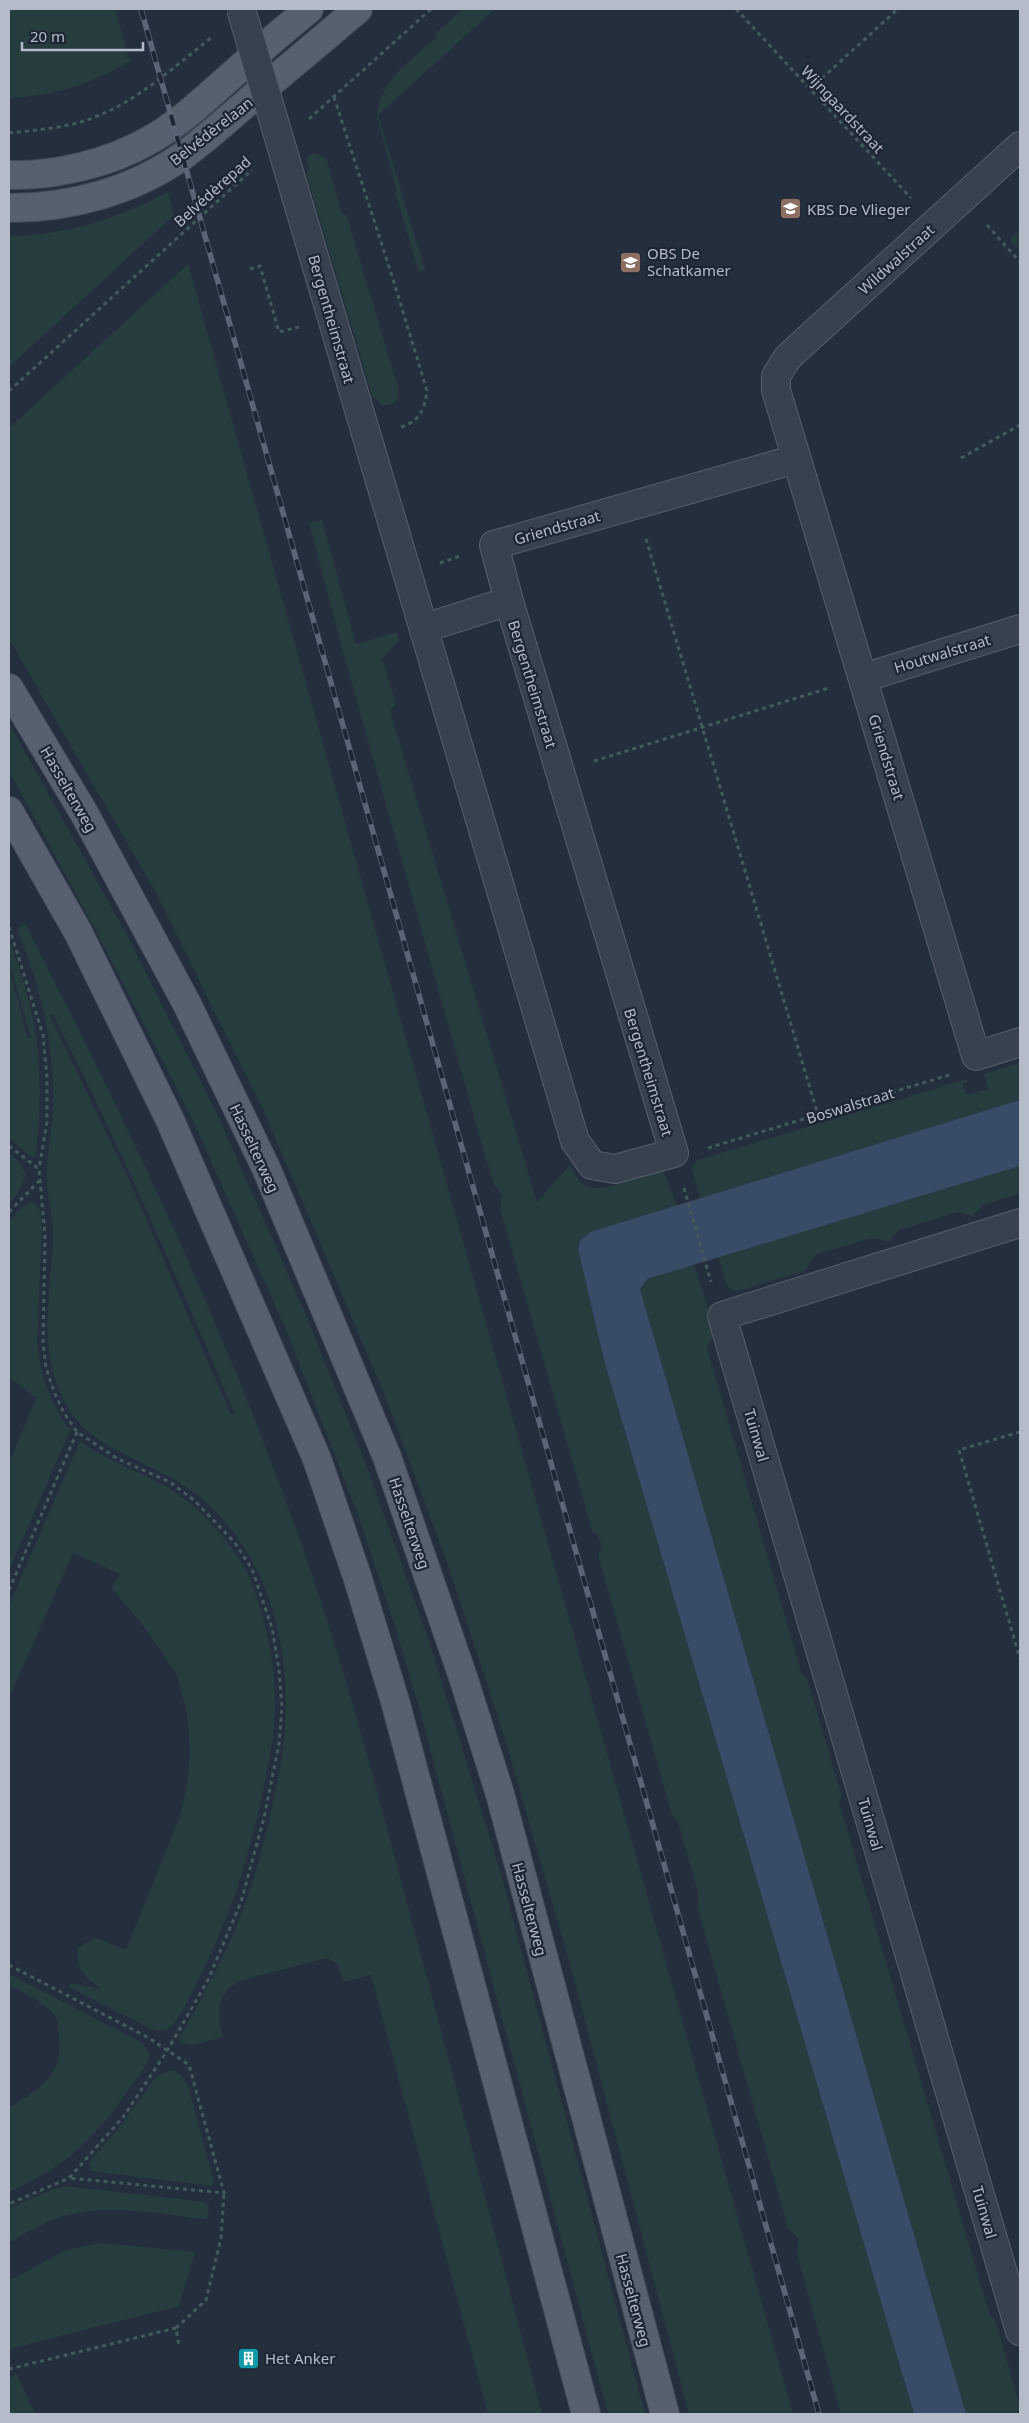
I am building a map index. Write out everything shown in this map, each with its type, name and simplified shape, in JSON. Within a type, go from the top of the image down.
[{"type":"main road","name":"Belvédèrelaan","points":[[9,175],[67,169],[125,153],[148,142],[190,111],[309,9]]},
{"type":"main road","name":"Belvédèrelaan","points":[[9,208],[41,207],[88,199],[126,187],[156,172],[197,144],[358,9]]},
{"type":"main road","name":"Hasselterweg","points":[[9,688],[84,813],[188,1004],[266,1168],[387,1457],[464,1678],[500,1794],[665,2414]]},
{"type":"main road","points":[[9,811],[78,932],[170,1120],[317,1459],[357,1576],[396,1701],[586,2414]]},
{"type":"street","name":"Bergentheimstraat","points":[[241,9],[406,574],[425,628],[575,1141],[592,1165],[615,1169],[674,1153],[508,601],[494,545]]},
{"type":"street","name":"Wildwalstraat","points":[[776,376],[788,357],[1020,146]]},
{"type":"street","name":"Griendstraat","points":[[776,376],[776,390],[796,459],[976,1056]]},
{"type":"street","name":"Griendstraat","points":[[494,545],[796,459]]},
{"type":"street","name":"Bergentheimstraat","points":[[425,628],[508,601]]},
{"type":"street","name":"Houtwalstraat","points":[[863,678],[1020,629]]},
{"type":"street","points":[[976,1056],[1020,1042]]},
{"type":"street","name":"Tuinwal","points":[[1020,1223],[722,1316],[1020,2331]]},
{"type":"path","points":[[302,125],[431,9]]},
{"type":"path","name":"Wijngaardstraat","points":[[736,9],[935,224]]},
{"type":"path","points":[[810,89],[898,9]]},
{"type":"path","points":[[9,133],[45,130],[95,117],[132,99],[217,33]]},
{"type":"path","points":[[334,97],[427,391],[425,406],[411,424],[367,437]]},
{"type":"path","name":"Belvédèrepad","points":[[9,391],[258,165]]},
{"type":"path","points":[[963,198],[1020,262]]},
{"type":"path","points":[[250,269],[260,266],[279,332]]},
{"type":"path","points":[[961,458],[1020,425]]},
{"type":"path","points":[[635,504],[818,1115]]},
{"type":"path","name":"Griendstraat","points":[[406,574],[494,545]]},
{"type":"path","points":[[560,772],[863,678]]},
{"type":"path","points":[[9,927],[43,1035],[47,1076],[47,1122],[39,1169],[45,1236],[43,1342],[46,1368],[61,1407],[77,1432],[118,1459],[170,1482],[195,1501],[235,1543],[252,1569],[272,1628],[279,1670],[282,1707],[279,1744],[264,1818],[240,1902],[208,1980],[167,2051],[124,2116],[69,2178],[9,2204]]},
{"type":"path","name":"Boswalstraat","points":[[674,1153],[696,1152],[965,1070],[976,1056]]},
{"type":"path","points":[[9,1146],[39,1169]]},
{"type":"path","points":[[674,1153],[710,1280]]},
{"type":"path","points":[[9,1212],[40,1181]]},
{"type":"path","points":[[9,1590],[77,1432]]},
{"type":"path","points":[[1020,1432],[959,1450],[1020,1659]]},
{"type":"path","points":[[9,1965],[149,2038],[188,2065],[224,2193],[221,2238],[206,2300],[176,2328],[9,2369]]},
{"type":"path","points":[[69,2178],[224,2193]]},
{"type":"path","points":[[176,2328],[179,2347]]},
{"type":"green space","points":[[9,9],[115,9],[130,61],[101,76],[72,87],[42,95],[9,98]]},
{"type":"green space","points":[[463,9],[495,9],[378,115],[425,270],[419,273],[395,192],[397,191],[377,117],[379,104],[384,92],[399,71],[438,36],[436,33]]},
{"type":"green space","points":[[312,154],[318,154],[327,160],[342,215],[346,214],[399,391],[396,401],[389,405],[382,405],[375,397],[373,398],[306,173],[309,170],[306,158]]},
{"type":"green space","points":[[168,192],[174,215],[9,367],[9,236],[50,233],[91,224],[130,210]]},
{"type":"green space","points":[[1020,229],[1020,251],[1010,240]]},
{"type":"green space","points":[[188,264],[793,2414],[689,2414],[570,1964],[502,1729],[449,1568],[384,1393],[262,1107],[155,891],[9,639],[9,428]]},
{"type":"green space","points":[[322,520],[356,644],[397,632],[399,640],[382,658],[396,704],[390,711],[537,1202],[570,1165],[578,1179],[588,1186],[599,1188],[612,1186],[652,1173],[664,1172],[677,1206],[590,1232],[580,1241],[578,1249],[604,1360],[914,2414],[841,2414],[797,2254],[799,2239],[788,2228],[697,1906],[699,1896],[678,1821],[672,1815],[598,1555],[602,1546],[597,1534],[593,1533],[500,1209],[502,1196],[494,1184],[486,1159],[345,659],[309,523]]},
{"type":"green space","points":[[9,723],[129,939],[219,1118],[308,1320],[367,1467],[429,1641],[501,1874],[645,2414],[608,2414],[420,1711],[394,1623],[358,1515],[286,1330],[191,1116],[95,929],[9,771]]},
{"type":"green space","points":[[25,924],[142,1159],[247,1399],[308,1563],[337,1652],[376,1787],[542,2414],[488,2414],[371,1975],[344,1982],[337,1963],[327,1958],[243,1980],[228,1990],[223,1997],[220,2020],[223,2037],[192,2045],[181,2042],[179,2038],[229,1944],[255,1875],[265,1839],[284,1741],[286,1707],[280,1639],[271,1606],[259,1574],[242,1545],[221,1518],[196,1494],[175,1480],[94,1436],[78,1421],[64,1401],[54,1376],[50,1360],[47,1325],[53,1240],[47,1186],[48,1152],[53,1110],[52,1063],[45,1018],[39,995],[26,951],[17,929]],"holes":[[[53,1014],[125,1162],[170,1262],[234,1413],[231,1415],[131,1184],[50,1016]]]},
{"type":"green space","points":[[9,940],[27,994],[37,1046],[40,1098],[39,1125],[36,1154],[34,1157],[9,1138],[9,971],[27,1038],[31,1038],[9,961]]},
{"type":"green space","points":[[1020,1063],[1020,1100],[700,1198],[692,1169],[698,1160],[967,1079],[967,1082],[962,1083],[966,1095],[988,1089],[984,1074]]},
{"type":"green space","points":[[9,1153],[18,1161],[26,1175],[18,1193],[9,1204]]},
{"type":"green space","points":[[1020,1166],[1020,1193],[983,1205],[972,1216],[957,1212],[899,1230],[889,1242],[872,1238],[817,1254],[813,1257],[805,1271],[737,1291],[729,1288],[727,1285],[718,1257]]},
{"type":"green space","points":[[32,1201],[39,1209],[42,1226],[37,1343],[44,1378],[52,1400],[70,1430],[9,1571],[9,1464],[36,1398],[9,1377],[9,1221],[21,1208]]},
{"type":"green space","points":[[694,1264],[715,1332],[707,1348],[802,1675],[807,1678],[842,1797],[839,1802],[990,2316],[995,2319],[1020,2406],[1020,2414],[966,2414],[640,1289],[647,1279]]},
{"type":"green space","points":[[80,1441],[102,1455],[167,1487],[211,1523],[238,1556],[245,1568],[263,1618],[272,1662],[275,1685],[273,1737],[259,1810],[247,1858],[223,1927],[213,1949],[181,2013],[176,2021],[165,2031],[151,2029],[69,1987],[71,1983],[102,1989],[82,1972],[78,1962],[78,1947],[97,1938],[126,1950],[180,1816],[187,1786],[190,1750],[187,1712],[176,1673],[149,1633],[112,1588],[120,1574],[73,1553],[9,1698],[9,1606]]},
{"type":"green space","points":[[9,1974],[143,2043],[149,2055],[139,2076],[118,2105],[91,2136],[62,2162],[46,2173],[9,2192],[9,2108],[38,2088],[52,2073],[57,2063],[59,2038],[58,2025],[53,2013],[41,2003],[9,1985]]},
{"type":"green space","points":[[172,2070],[180,2074],[188,2086],[214,2182],[212,2186],[90,2171],[89,2163],[118,2129],[154,2080],[159,2075]]},
{"type":"green space","points":[[65,2186],[205,2202],[209,2207],[207,2219],[139,2211],[88,2211],[47,2222],[9,2243],[9,2208]]},
{"type":"green space","points":[[100,2243],[195,2252],[179,2306],[9,2349],[9,2281],[66,2250]]},
{"type":"green space","points":[[16,2373],[35,2414],[9,2414],[9,2379]]},
{"type":"water","points":[[1020,1100],[1020,1166],[647,1279],[640,1289],[966,2414],[914,2414],[604,1360],[578,1249],[580,1241],[590,1232]]},
{"type":"railway","points":[[141,9],[819,2414]]},
{"type":"place","name":"KBS De Vlieger","points":[[791,209]]},
{"type":"place","name":"OBS De Schatkamer","points":[[631,262]]},
{"type":"place","name":"Het Anker","points":[[249,2358]]}]
